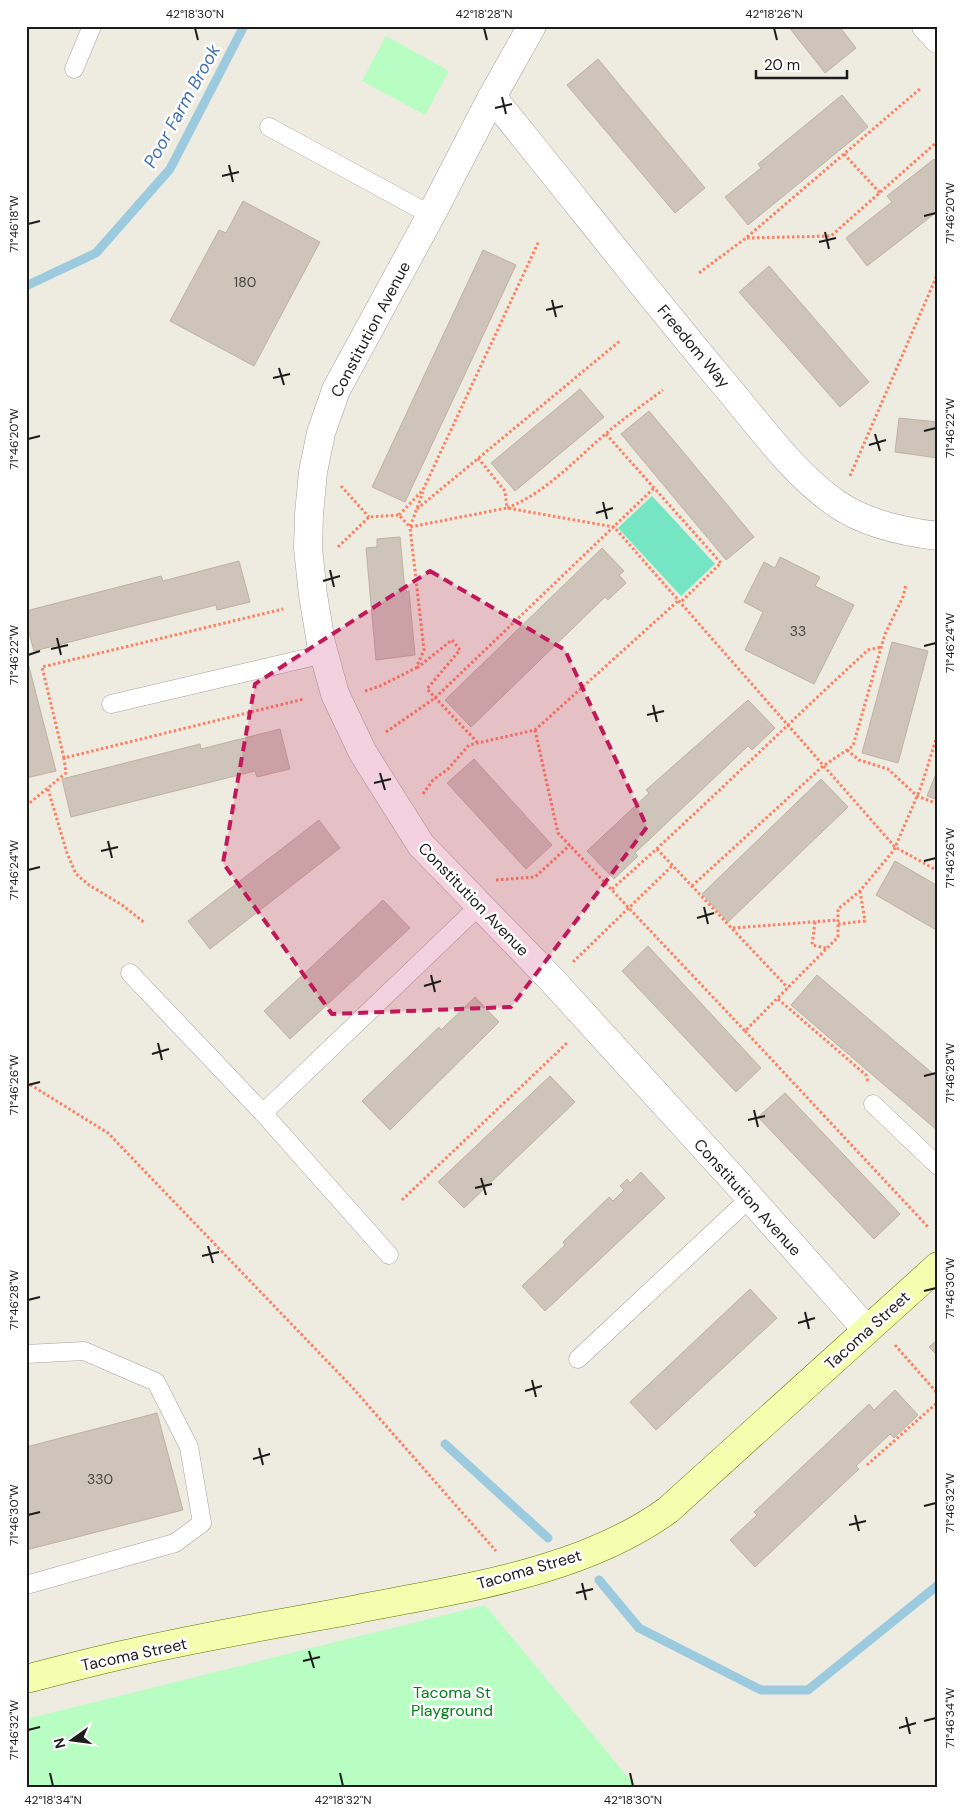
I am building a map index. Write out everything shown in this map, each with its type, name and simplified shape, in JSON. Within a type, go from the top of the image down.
[{"type":"street","name":"Constitution Avenue","points":[[532,26],[492,97],[431,215],[336,390],[321,433],[313,472],[308,548],[313,595],[324,654],[335,694],[363,753],[421,844],[551,979],[750,1198],[879,1335]]},
{"type":"street","points":[[926,26],[938,39]]},
{"type":"street","name":"Freedom Way","points":[[492,97],[678,328],[791,463],[838,504],[856,514],[898,530],[938,536]]},
{"type":"street","name":"Tacoma Street","points":[[26,1679],[118,1656],[456,1589],[516,1575],[595,1550],[626,1537],[668,1510],[879,1335],[938,1266]]},
{"type":"lane","points":[[74,69],[92,26]]},
{"type":"lane","points":[[270,127],[431,215]]},
{"type":"lane","points":[[111,704],[324,654]]},
{"type":"lane","points":[[264,1113],[480,905]]},
{"type":"lane","points":[[130,973],[264,1113],[389,1255]]},
{"type":"lane","points":[[873,1104],[938,1166]]},
{"type":"lane","points":[[578,1359],[750,1198]]},
{"type":"lane","points":[[26,1354],[84,1351],[156,1382],[189,1448],[202,1523],[174,1543],[26,1585]]},
{"type":"path","points":[[699,273],[746,238],[921,88]]},
{"type":"path","points":[[746,238],[831,236],[938,141]]},
{"type":"path","points":[[844,154],[880,193]]},
{"type":"path","points":[[416,668],[424,650],[410,527],[423,490],[540,241]]},
{"type":"path","points":[[838,504],[938,273]]},
{"type":"path","points":[[417,509],[620,340]]},
{"type":"path","points":[[410,527],[507,508],[524,501],[559,476],[606,434],[663,390]]},
{"type":"path","points":[[419,798],[433,780],[448,769],[468,745],[535,730],[721,563],[606,434]]},
{"type":"path","points":[[478,458],[505,491],[507,508]]},
{"type":"path","points":[[341,486],[369,517]]},
{"type":"path","points":[[381,735],[435,698],[654,488]]},
{"type":"path","points":[[338,548],[369,517],[399,515],[423,490]]},
{"type":"path","points":[[507,508],[614,527],[895,847],[938,871]]},
{"type":"path","points":[[399,515],[410,527]]},
{"type":"path","points":[[692,886],[823,766],[853,746],[885,634],[903,597],[906,584]]},
{"type":"path","points":[[26,806],[66,773],[42,667],[283,610]]},
{"type":"path","points":[[361,692],[380,686],[416,668],[452,640],[460,650],[427,689],[478,743]]},
{"type":"path","points":[[612,889],[868,650],[882,647]]},
{"type":"path","points":[[64,758],[304,699]]},
{"type":"path","points":[[535,730],[558,833],[846,1137],[928,1228]]},
{"type":"path","points":[[745,1031],[838,937],[838,909],[860,891],[895,847],[917,796],[938,733]]},
{"type":"path","points":[[847,750],[859,760],[888,769],[917,796],[938,804]]},
{"type":"path","points":[[48,789],[67,853],[76,874],[89,886],[122,905],[145,923]]},
{"type":"path","points":[[494,880],[535,877],[570,845]]},
{"type":"path","points":[[657,849],[788,988]]},
{"type":"path","points":[[572,962],[672,865]]},
{"type":"path","points":[[732,928],[815,922],[864,921],[860,891]]},
{"type":"path","points":[[815,922],[812,945],[826,949]]},
{"type":"path","points":[[778,999],[866,1074],[873,1104]]},
{"type":"path","points":[[402,1200],[567,1043]]},
{"type":"path","points":[[26,1082],[108,1133],[351,1386],[516,1575]]},
{"type":"path","points":[[879,1335],[938,1394]]},
{"type":"path","points":[[867,1466],[938,1402]]},
{"type":"highlighted area","points":[[430,571],[565,650],[647,827],[511,1007],[332,1014],[223,863],[255,684]]},
{"type":"green space","points":[[386,36],[449,71],[425,115],[362,81]]},
{"type":"green space","points":[[652,496],[715,564],[681,596],[618,528]]},
{"type":"green space","name":"Tacoma St Playground","points":[[485,1605],[636,1787],[26,1787],[26,1719]]},
{"type":"building","points":[[788,26],[839,26],[856,48],[825,73]]},
{"type":"building","points":[[598,59],[705,188],[675,213],[567,85]]},
{"type":"building","points":[[842,95],[868,127],[748,225],[725,197],[761,168],[758,164]]},
{"type":"building","points":[[934,159],[938,164],[938,211],[867,266],[846,238],[892,202],[887,196]]},
{"type":"building","points":[[243,201],[320,242],[254,366],[170,321],[219,230],[226,233]]},
{"type":"building","points":[[483,250],[516,265],[405,502],[372,487]]},
{"type":"building","points":[[769,266],[869,382],[840,407],[739,292]]},
{"type":"building","points":[[580,389],[604,417],[515,491],[491,463]]},
{"type":"building","points":[[649,411],[754,537],[726,560],[621,434]]},
{"type":"building","points":[[899,418],[938,422],[938,458],[895,452]]},
{"type":"building","points":[[400,537],[405,591],[409,591],[415,655],[376,660],[366,548],[377,547],[377,539]]},
{"type":"building","points":[[602,548],[624,571],[619,575],[626,583],[608,600],[605,597],[471,727],[445,700]]},
{"type":"building","points":[[780,557],[820,577],[815,586],[854,605],[814,684],[745,650],[763,612],[744,602],[764,562],[775,568]]},
{"type":"building","points":[[239,561],[250,602],[217,610],[216,605],[34,651],[26,622],[26,611],[161,576],[163,581]]},
{"type":"building","points":[[892,642],[928,651],[898,763],[862,753]]},
{"type":"building","points":[[26,655],[56,771],[26,778]]},
{"type":"building","points":[[748,700],[775,728],[752,750],[748,746],[635,853],[638,856],[614,879],[587,851],[649,793],[646,790]]},
{"type":"building","points":[[280,729],[290,769],[257,777],[255,771],[71,817],[62,779],[200,744],[201,749]]},
{"type":"building","points":[[474,759],[552,845],[526,869],[447,783]]},
{"type":"building","points":[[938,769],[938,800],[927,796]]},
{"type":"building","points":[[821,779],[848,807],[728,922],[702,894]]},
{"type":"building","points":[[319,820],[340,848],[210,949],[188,921]]},
{"type":"building","points":[[895,861],[938,886],[938,931],[876,895]]},
{"type":"building","points":[[383,900],[410,928],[290,1039],[264,1011]]},
{"type":"building","points":[[648,946],[761,1068],[736,1092],[622,971]]},
{"type":"building","points":[[817,975],[938,1078],[938,1131],[791,1005]]},
{"type":"building","points":[[475,997],[499,1022],[390,1130],[362,1101],[439,1027],[441,1030]]},
{"type":"building","points":[[550,1076],[575,1102],[464,1208],[438,1182]]},
{"type":"building","points":[[785,1093],[900,1214],[874,1239],[758,1117]]},
{"type":"building","points":[[641,1172],[665,1198],[545,1311],[522,1286],[565,1245],[563,1242],[609,1197],[613,1201],[624,1190],[620,1186],[627,1179],[630,1183]]},
{"type":"building","points":[[750,1289],[777,1318],[656,1430],[630,1402]]},
{"type":"building","points":[[938,1339],[938,1356],[929,1347]]},
{"type":"building","points":[[895,1390],[918,1415],[894,1438],[890,1434],[856,1466],[859,1469],[755,1567],[730,1540],[757,1515],[754,1512],[869,1404],[874,1410]]},
{"type":"building","points":[[157,1413],[183,1510],[26,1550],[26,1447]]},
{"type":"waterway","name":"Poor Farm Brook","points":[[26,286],[96,253],[170,169],[244,26]]},
{"type":"waterway","points":[[445,1444],[548,1538]]},
{"type":"waterway","points":[[599,1580],[639,1628],[761,1690],[808,1690],[938,1585]]}]
